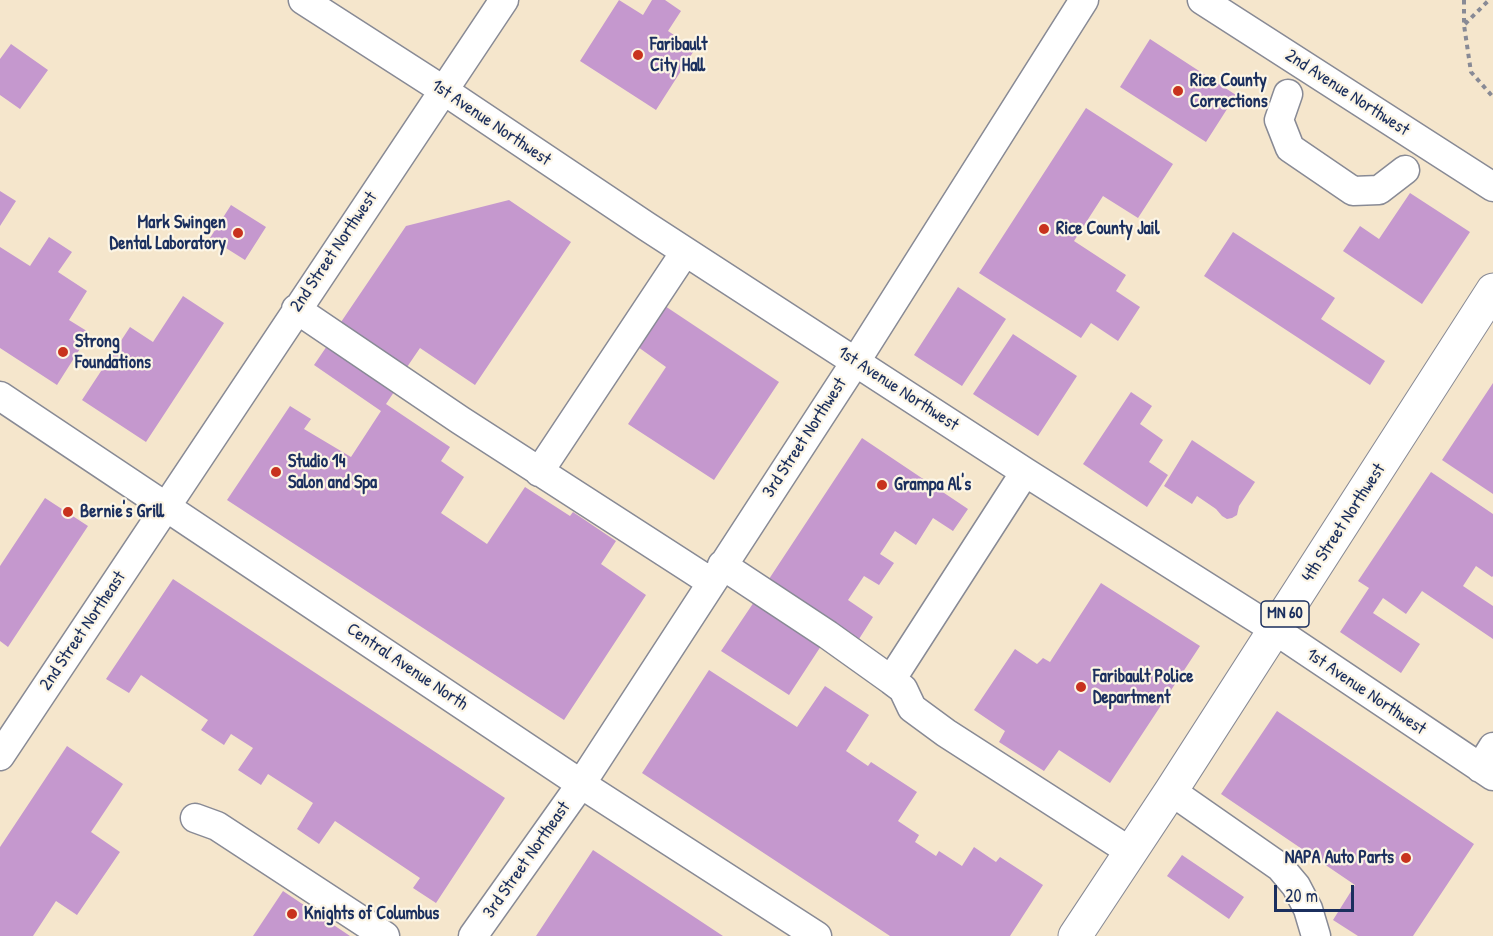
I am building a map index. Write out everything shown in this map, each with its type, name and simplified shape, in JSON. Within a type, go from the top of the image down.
[{"type":"main road","name":"4th Street Northwest","points":[[1075,936],[1171,791],[1493,290]]},
{"type":"street","name":"1st Avenue Northwest","points":[[303,0],[443,90],[685,252],[1025,472],[1489,764]]},
{"type":"street","name":"2nd Street Northwest","points":[[166,506],[504,0]]},
{"type":"street","name":"3rd Street Northwest","points":[[581,784],[856,361],[1084,0]]},
{"type":"street","name":"2nd Avenue Northwest","points":[[1202,0],[1493,187]]},
{"type":"street","points":[[1288,94],[1279,120],[1290,148],[1353,191],[1379,190],[1405,170]]},
{"type":"street","points":[[539,472],[685,252]]},
{"type":"street","points":[[296,309],[539,472],[828,635],[903,689],[912,708],[946,733],[1131,852]]},
{"type":"street","name":"Central Avenue North","points":[[0,396],[581,784],[817,936]]},
{"type":"street","points":[[891,680],[1025,472]]},
{"type":"street","name":"2nd Street Northeast","points":[[0,756],[166,506]]},
{"type":"street","name":"3rd Street Northeast","points":[[473,936],[581,784]]},
{"type":"street","points":[[1171,791],[1280,867],[1296,886],[1308,909],[1316,936]]},
{"type":"street","points":[[195,818],[217,826],[385,936]]},
{"type":"path","points":[[1464,0],[1464,25],[1471,72],[1493,97]]},
{"type":"path","points":[[1464,25],[1489,0]]},
{"type":"building","name":"Faribault City Hall","points":[[619,0],[643,15],[652,0],[665,0],[681,11],[668,31],[695,49],[656,110],[580,61]]},
{"type":"building","name":"Rice County Corrections","points":[[1150,39],[1236,95],[1206,142],[1120,87]]},
{"type":"building","points":[[11,44],[48,70],[20,109],[0,95],[0,59]]},
{"type":"building","name":"Rice County Jail","points":[[1086,108],[1173,164],[1138,218],[1103,196],[1074,241],[1126,275],[1116,291],[1140,307],[1118,341],[1091,323],[1081,338],[979,273]]},
{"type":"building","points":[[0,191],[16,201],[0,226]]},
{"type":"building","points":[[1410,193],[1470,232],[1422,304],[1343,251],[1360,226],[1379,239]]},
{"type":"building","points":[[509,200],[571,242],[475,385],[420,348],[405,370],[339,325],[406,226]]},
{"type":"building","name":"Mark Swingen Dental Laboratory","points":[[231,205],[266,227],[245,260],[210,238]]},
{"type":"building","points":[[1233,232],[1335,298],[1321,319],[1385,361],[1370,385],[1204,276]]},
{"type":"building","points":[[49,237],[72,252],[58,272],[87,291],[69,320],[90,333],[57,385],[0,348],[0,247],[30,266]]},
{"type":"building","points":[[958,287],[1006,319],[962,386],[914,355]]},
{"type":"building","points":[[183,296],[224,323],[146,442],[82,400],[130,327],[153,342]]},
{"type":"building","points":[[665,306],[779,382],[714,480],[628,424],[666,367],[638,347]]},
{"type":"building","points":[[1013,334],[1077,376],[1038,436],[973,394]]},
{"type":"building","points":[[329,343],[396,389],[386,404],[450,447],[441,461],[464,477],[441,513],[487,544],[525,487],[570,516],[573,512],[616,541],[601,564],[646,595],[564,720],[227,500],[290,406],[311,419],[304,429],[351,457],[381,411],[314,365]]},
{"type":"building","points":[[1493,383],[1493,494],[1442,460]]},
{"type":"building","points":[[1131,392],[1152,406],[1140,424],[1163,440],[1149,462],[1168,475],[1147,507],[1083,464]]},
{"type":"building","points":[[862,438],[968,509],[953,531],[933,518],[916,545],[895,531],[880,554],[894,563],[879,585],[864,576],[848,600],[873,617],[859,639],[769,579]]},
{"type":"building","points":[[1192,440],[1255,482],[1239,506],[1237,515],[1232,518],[1227,519],[1222,516],[1197,496],[1192,504],[1164,486]]},
{"type":"building","points":[[1431,472],[1493,514],[1493,576],[1476,566],[1463,586],[1493,606],[1493,639],[1422,591],[1406,614],[1383,598],[1373,613],[1420,644],[1401,673],[1340,632],[1369,588],[1358,581]]},
{"type":"building","points":[[45,498],[88,526],[8,647],[0,641],[0,566]]},
{"type":"building","points":[[173,579],[505,798],[436,903],[413,888],[420,878],[335,821],[319,844],[297,829],[313,803],[268,774],[261,785],[238,770],[253,748],[231,734],[224,745],[201,730],[208,720],[141,675],[129,693],[106,679]]},
{"type":"building","name":"Faribault Police Department","points":[[1101,583],[1200,646],[1110,783],[1059,750],[1044,771],[999,742],[1005,731],[974,710],[1015,649],[1037,664],[1043,658],[1050,662]]},
{"type":"building","points":[[754,602],[821,646],[789,695],[721,651]]},
{"type":"building","points":[[709,670],[797,727],[825,686],[869,715],[846,751],[868,766],[871,762],[917,792],[898,821],[919,835],[915,842],[936,856],[939,851],[962,866],[974,847],[996,862],[1000,857],[1043,885],[1010,936],[890,936],[642,773]]},
{"type":"building","points":[[1277,711],[1474,844],[1413,936],[1358,936],[1333,920],[1355,885],[1221,794]]},
{"type":"building","points":[[67,746],[123,784],[91,832],[120,852],[77,915],[56,901],[33,936],[0,936],[0,847]]},
{"type":"building","points":[[593,850],[723,936],[536,936]]},
{"type":"building","points":[[1182,855],[1244,897],[1229,919],[1167,876]]},
{"type":"building","name":"Knights of Columbus","points":[[283,891],[350,936],[253,936]]},
{"type":"place","name":"Faribault City Hall","points":[[638,55]]},
{"type":"place","name":"Rice County Corrections","points":[[1178,91]]},
{"type":"place","name":"Rice County Jail","points":[[1044,229]]},
{"type":"place","name":"Mark Swingen Dental Laboratory","points":[[238,233]]},
{"type":"place","name":"Strong Foundations","points":[[63,352]]},
{"type":"place","name":"Studio 14 Salon and Spa","points":[[276,472]]},
{"type":"place","name":"Grampa Al's","points":[[882,485]]},
{"type":"place","name":"Bernie's Grill","points":[[68,512]]},
{"type":"place","name":"Faribault Police Department","points":[[1081,687]]},
{"type":"place","name":"NAPA Auto Parts","points":[[1406,858]]},
{"type":"place","name":"Knights of Columbus","points":[[292,914]]}]
